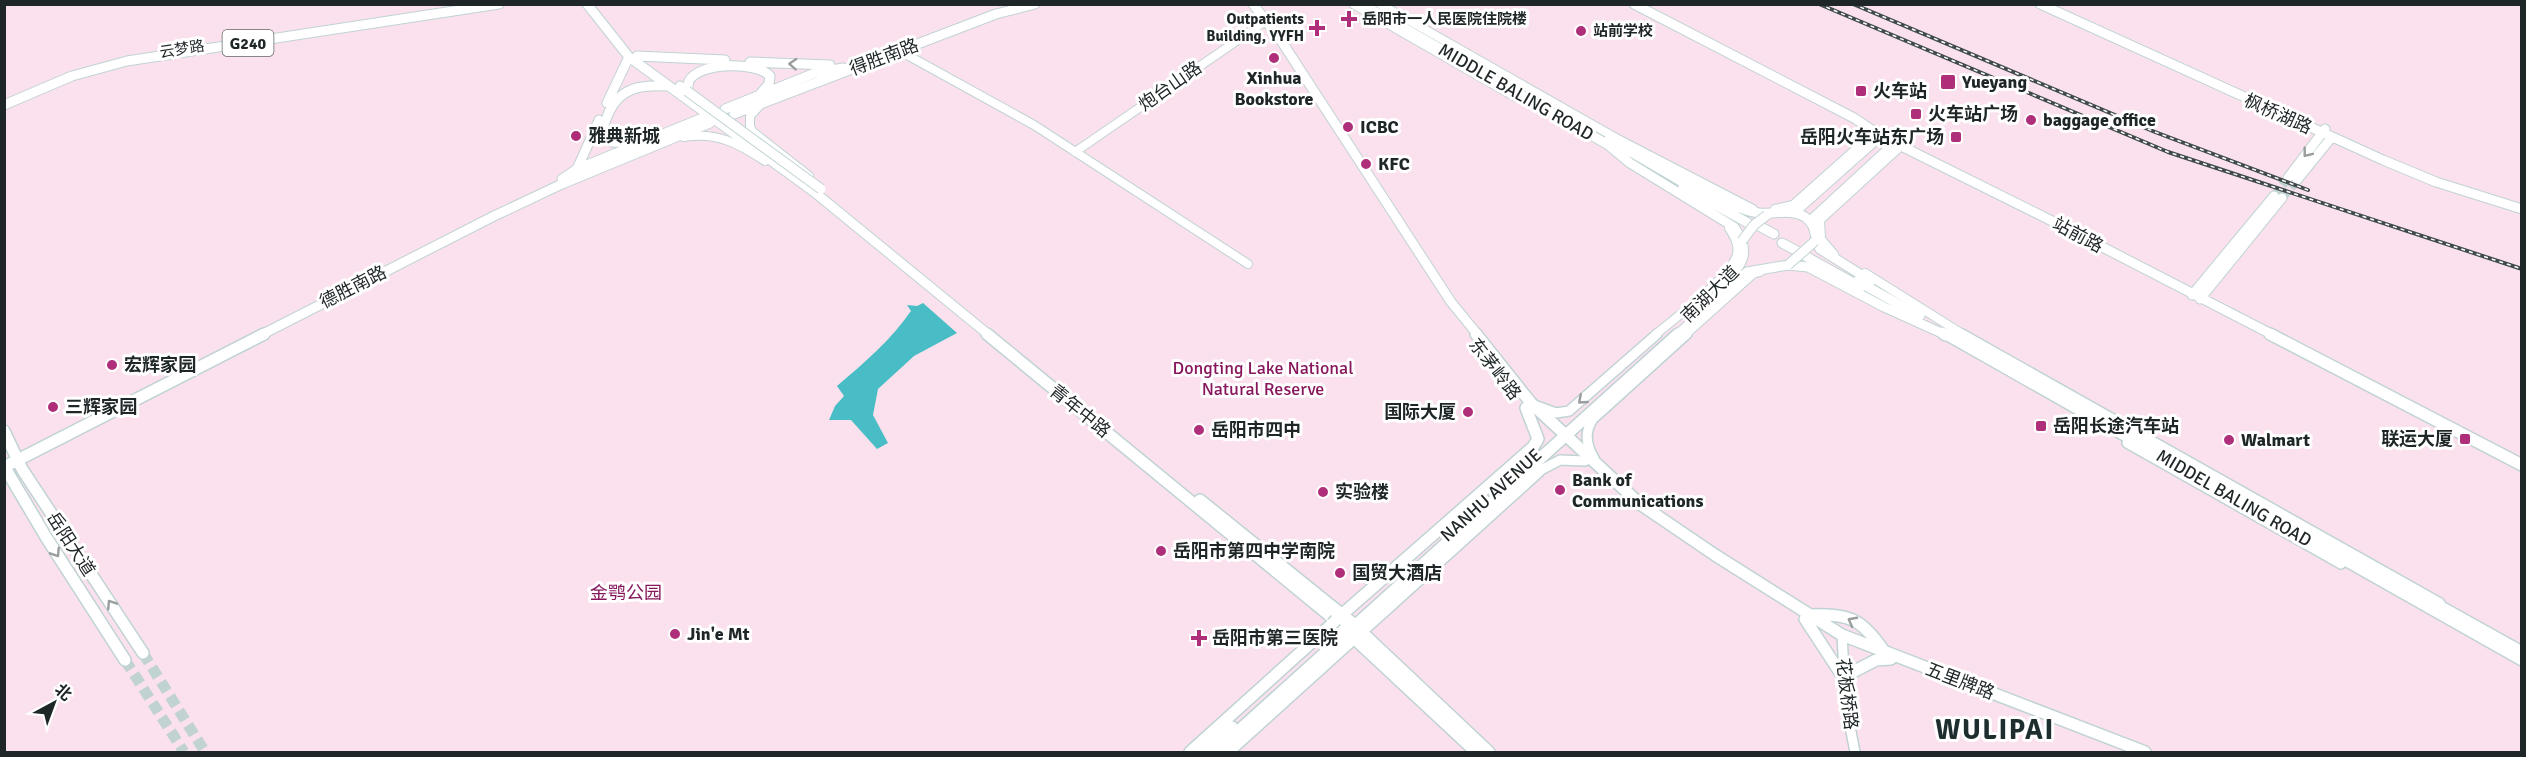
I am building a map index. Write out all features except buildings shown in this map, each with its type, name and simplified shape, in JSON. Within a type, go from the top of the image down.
[{"type":"main road","name":"云梦路","points":[[4,100],[70,72],[128,57],[473,4]]},
{"type":"main road","name":"G240","points":[[4,105],[72,76],[127,61],[499,4]]},
{"type":"main road","points":[[587,4],[633,57],[852,66]]},
{"type":"main road","points":[[595,4],[633,57]]},
{"type":"main road","points":[[725,109],[760,99],[815,73],[852,66],[993,11],[1020,4]]},
{"type":"main road","name":"得胜南路","points":[[734,114],[760,99],[900,51],[996,14],[1035,4]]},
{"type":"main road","name":"东茅岭路","points":[[1247,4],[1264,21]]},
{"type":"main road","name":"东茅岭路","points":[[1253,4],[1445,306],[1529,406],[1598,464],[1640,504],[1807,617]]},
{"type":"main road","name":"MIDDLE BALING ROAD","points":[[1362,4],[1772,235]]},
{"type":"main road","name":"MIDDLE BALING ROAD","points":[[1371,4],[1473,60],[1610,142],[1749,211],[1767,215],[1795,212]]},
{"type":"main road","name":"站前路","points":[[1634,4],[1898,143],[2522,459]]},
{"type":"main road","name":"站前路","points":[[1641,4],[1797,84],[1880,133]]},
{"type":"main road","name":"枫桥湖路","points":[[2040,4],[2436,182],[2522,208]]},
{"type":"main road","name":"枫桥湖路","points":[[2053,4],[2326,134],[2436,176],[2522,203]]},
{"type":"main road","points":[[577,169],[633,57]]},
{"type":"main road","name":"青年中路","points":[[633,57],[669,87],[817,190]]},
{"type":"main road","name":"青年中路","points":[[633,57],[687,91],[817,190],[1347,626],[1489,753]]},
{"type":"main road","points":[[687,91],[687,83],[701,70],[714,67],[747,68],[763,70],[770,76],[769,84],[760,99]]},
{"type":"main road","points":[[651,139],[628,144],[616,143],[606,139],[601,132],[615,99],[621,94],[646,85],[669,87]]},
{"type":"main road","name":"德胜南路","points":[[4,467],[12,459],[343,287],[577,169],[651,139],[707,120],[666,141],[562,184],[494,216],[12,459]]},
{"type":"main road","points":[[1880,133],[1795,212],[1810,221],[1815,231],[1815,241],[1825,253],[1947,333]]},
{"type":"main road","points":[[2292,179],[2326,134]]},
{"type":"main road","name":"MIDDLE BALING ROAD","points":[[1610,142],[1630,163],[1734,226],[1742,241]]},
{"type":"main road","points":[[1810,221],[1898,143]]},
{"type":"main road","points":[[2198,295],[2278,197]]},
{"type":"main road","points":[[1767,215],[1754,225],[1742,241],[1744,252],[1769,267]]},
{"type":"main road","points":[[1788,265],[1815,241]]},
{"type":"main road","points":[[1783,242],[1947,333]]},
{"type":"main road","name":"南湖大道","points":[[1672,334],[1741,267],[1744,252]]},
{"type":"main road","points":[[1672,334],[1747,272],[1788,265],[1808,267],[1884,307],[1947,333]]},
{"type":"main road","name":"站前路","points":[[2198,295],[2522,465]]},
{"type":"main road","name":"MIDDEL BALING ROAD","points":[[1947,333],[2279,520],[2522,650]]},
{"type":"main road","name":"MIDDEL BALING ROAD","points":[[1947,333],[2522,660]]},
{"type":"main road","name":"NANHU AVENUE","points":[[1203,753],[1562,435],[1672,334]]},
{"type":"main road","points":[[1228,753],[1347,626],[1533,447],[1538,439],[1529,406]]},
{"type":"main road","name":"岳阳大道","points":[[4,431],[12,459],[142,653]]},
{"type":"main road","name":"东茅岭路","points":[[1562,435],[1585,461],[1661,524],[1841,638]]},
{"type":"main road","name":"岳阳大道","points":[[4,467],[125,660]]},
{"type":"main road","points":[[1190,753],[1539,471]]},
{"type":"main road","points":[[1839,614],[1868,629],[1888,656],[1843,677],[1807,617],[1839,614]]},
{"type":"main road","name":"青年中路","points":[[1347,626],[1476,753]]},
{"type":"main road","name":"NANHU AVENUE","points":[[1215,753],[1347,626]]},
{"type":"main road","name":"五里牌路","points":[[1841,638],[2145,753]]},
{"type":"main road","name":"五里牌路","points":[[1888,656],[2130,753]]},
{"type":"street","points":[[1353,4],[1604,147],[1628,165],[1730,228],[1734,234],[1737,257],[1735,263],[1569,411],[1556,412],[1529,406]]},
{"type":"street","points":[[1380,4],[1444,44]]},
{"type":"street","name":"炮台山路","points":[[1075,152],[1264,21]]},
{"type":"street","points":[[900,51],[963,82],[1248,264]]},
{"type":"street","points":[[1473,60],[1616,138],[1754,209],[1766,210],[1793,205],[1880,133]]},
{"type":"street","points":[[760,99],[750,116],[750,127],[753,132],[798,166],[817,190]]},
{"type":"street","points":[[666,141],[702,134],[729,138],[789,178],[817,190]]},
{"type":"street","points":[[1898,143],[1820,220],[1819,234],[1827,249],[1951,328],[2522,650]]},
{"type":"street","points":[[1598,464],[1590,453],[1586,438],[1588,426],[1593,419],[1752,274],[1781,269],[1807,271],[1894,316],[1947,340],[2522,666]]},
{"type":"street","points":[[1539,471],[1557,460],[1574,458],[1585,461]]},
{"type":"street","name":"花板桥路","points":[[1841,638],[1843,677],[1855,753]]},
{"type":"green space","name":"Dongting Lake National Natural Reserve","points":[[5,5],[2521,5],[2521,752],[5,752]]},
{"type":"water","points":[[923,303],[957,333],[914,356],[878,389],[873,415],[888,443],[877,449],[851,420],[829,420],[835,406],[844,396],[837,386],[895,332],[911,311],[907,305],[917,306]]},
{"type":"tunnel","points":[[2274,196],[2288,178]]},
{"type":"tunnel","points":[[2282,198],[2297,180]]},
{"type":"tunnel","points":[[143,653],[205,752]]},
{"type":"tunnel","points":[[125,660],[184,752]]},
{"type":"railway","points":[[1819,4],[2168,152],[2522,269]]},
{"type":"railway","points":[[1853,4],[2155,132],[2308,190]]},
{"type":"place","name":"岳阳市一人民医院住院楼","points":[[1349,19]]},
{"type":"place","name":"Outpatients Building, YYFH","points":[[1317,28]]},
{"type":"place","name":"站前学校","points":[[1581,31]]},
{"type":"place","name":"Xinhua Bookstore","points":[[1274,58]]},
{"type":"place","name":"Yueyang","points":[[1948,82]]},
{"type":"place","name":"火车站","points":[[1861,91]]},
{"type":"place","name":"火车站广场","points":[[1916,114]]},
{"type":"place","name":"baggage office","points":[[2031,120]]},
{"type":"place","name":"ICBC","points":[[1348,127]]},
{"type":"place","name":"雅典新城","points":[[576,136]]},
{"type":"place","name":"岳阳火车站东广场","points":[[1956,137]]},
{"type":"place","name":"KFC","points":[[1366,164]]},
{"type":"place","name":"宏辉家园","points":[[112,365]]},
{"type":"place","name":"三辉家园","points":[[53,407]]},
{"type":"place","name":"国际大厦","points":[[1468,412]]},
{"type":"place","name":"岳阳长途汽车站","points":[[2041,426]]},
{"type":"place","name":"岳阳市四中","points":[[1199,430]]},
{"type":"place","name":"联运大厦","points":[[2465,439]]},
{"type":"place","name":"Walmart","points":[[2229,440]]},
{"type":"place","name":"Bank of Communications","points":[[1560,490]]},
{"type":"place","name":"实验楼","points":[[1323,492]]},
{"type":"place","name":"岳阳市第四中学南院","points":[[1161,551]]},
{"type":"place","name":"国贸大酒店","points":[[1340,573]]},
{"type":"place","name":"Jin'e Mt","points":[[675,634]]},
{"type":"place","name":"岳阳市第三医院","points":[[1199,638]]},
{"type":"district","name":"WULIPAI","points":[[1995,729]]},
{"type":"park label","name":"金鹗公园","points":[[626,593]]}]
